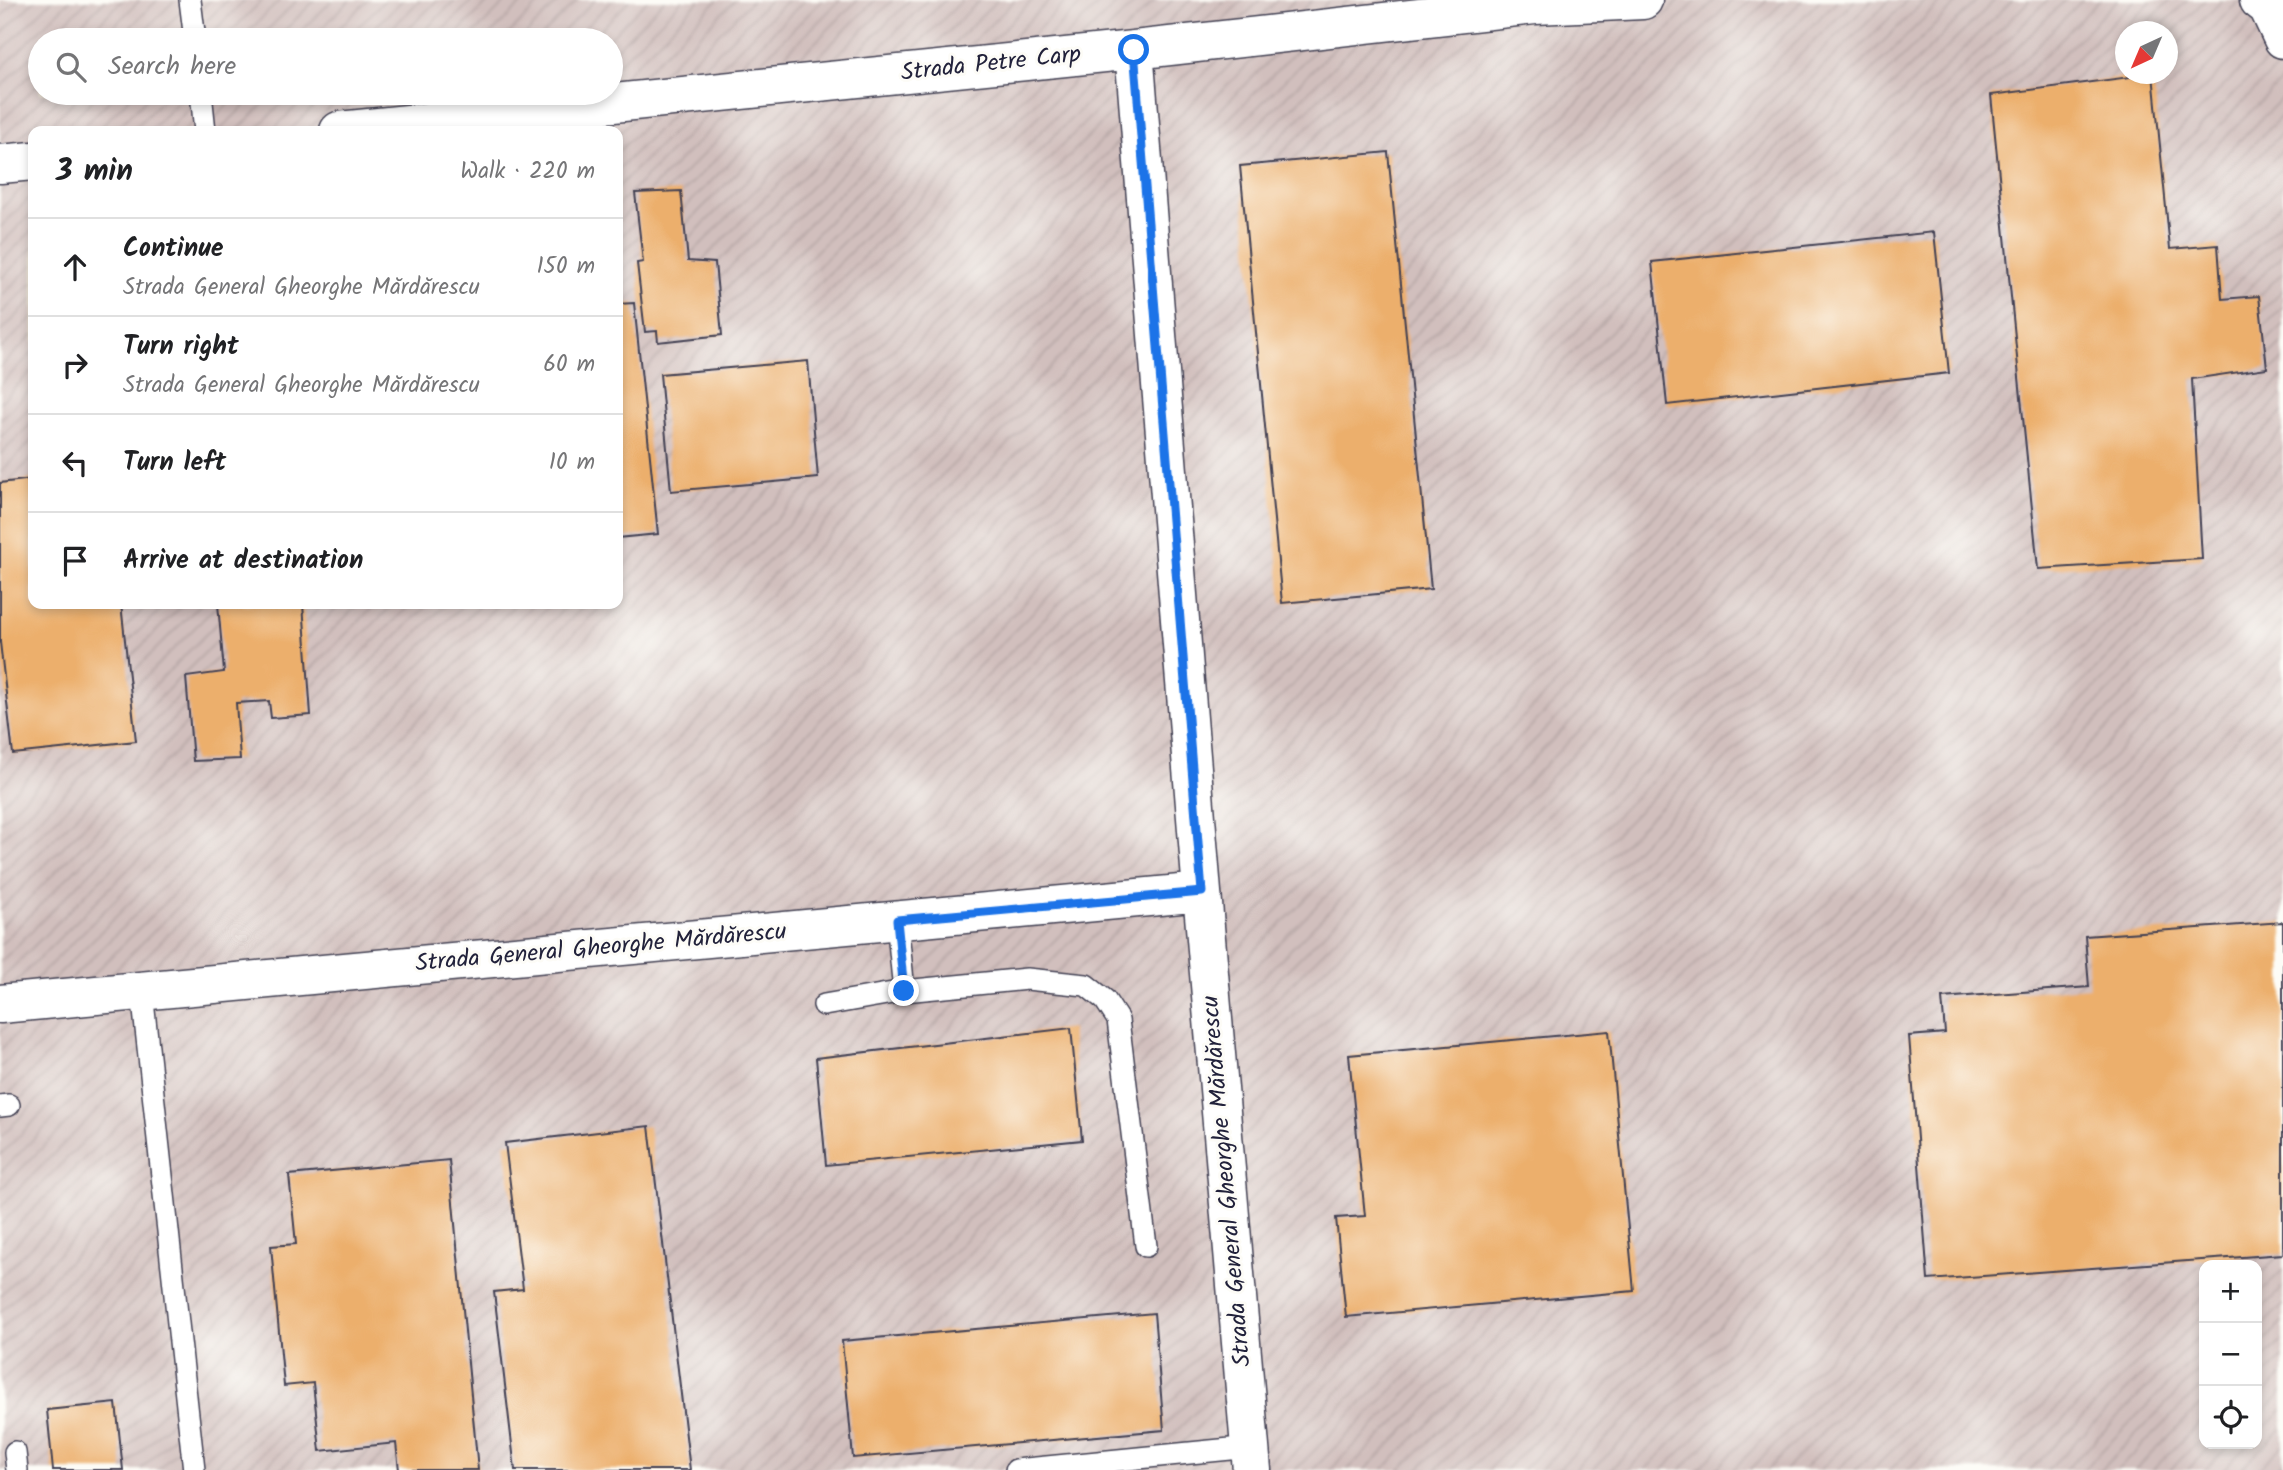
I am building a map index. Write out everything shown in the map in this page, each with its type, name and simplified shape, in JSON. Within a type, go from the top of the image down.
[{"type":"street","name":"Strada Petre Carp","points":[[623,102],[1134,50],[1535,5],[1643,0]]},
{"type":"street","points":[[2259,0],[2268,7],[2283,39]]},
{"type":"street","name":"Strada General Gheorghe Mărdărescu","points":[[1134,50],[1251,1459]]},
{"type":"street","name":"Strada Petre Carp","points":[[388,126],[594,105]]},
{"type":"street","points":[[0,164],[28,161]]},
{"type":"street","name":"Strada General Gheorghe Mărdărescu","points":[[0,1004],[1202,892]]},
{"type":"lane","points":[[190,0],[194,28]]},
{"type":"lane","points":[[202,105],[204,126]]},
{"type":"lane","points":[[897,920],[904,991]]},
{"type":"lane","points":[[824,1005],[904,991],[1027,979],[1086,985],[1105,1000],[1118,1020],[1146,1246]]},
{"type":"lane","points":[[142,992],[194,1470]]},
{"type":"lane","points":[[1016,1470],[1251,1459]]},
{"type":"shaded area","points":[[0,0],[2283,0],[2283,1470],[0,1470]]},
{"type":"building","points":[[2115,79],[2115,84],[2154,84],[2170,249],[2218,245],[2222,299],[2259,296],[2267,368],[2192,379],[2202,559],[2038,569],[1991,95]]},
{"type":"building","points":[[1388,152],[1431,589],[1282,603],[1240,166]]},
{"type":"building","points":[[681,191],[688,261],[715,263],[722,335],[658,342],[657,331],[645,332],[637,263],[643,262],[635,193]]},
{"type":"building","points":[[1934,232],[1949,373],[1667,405],[1652,262]]},
{"type":"building","points":[[634,303],[658,534],[623,538],[623,304]]},
{"type":"building","points":[[808,361],[818,478],[671,491],[660,374]]},
{"type":"building","points":[[28,480],[28,609],[122,609],[136,741],[13,754],[0,642],[0,483]]},
{"type":"building","points":[[218,609],[303,609],[311,715],[271,718],[269,701],[236,703],[240,759],[193,761],[186,677],[224,672]]},
{"type":"building","points":[[2283,922],[2283,1254],[1928,1280],[1909,1036],[1945,1033],[1942,998],[2089,987],[2085,936]]},
{"type":"building","points":[[1071,1028],[1082,1140],[826,1165],[816,1058]]},
{"type":"building","points":[[1609,1031],[1634,1291],[1346,1317],[1336,1218],[1365,1216],[1349,1055]]},
{"type":"building","points":[[649,1126],[690,1470],[515,1470],[494,1292],[523,1289],[505,1143]]},
{"type":"building","points":[[449,1160],[478,1470],[399,1470],[396,1443],[320,1451],[313,1383],[284,1386],[271,1246],[296,1244],[289,1175]]},
{"type":"building","points":[[1154,1313],[1164,1430],[853,1458],[842,1341]]},
{"type":"building","points":[[116,1403],[123,1470],[53,1470],[47,1410]]},
{"type":"route","points":[[904,991],[897,920],[1202,892],[1134,50]]}]
